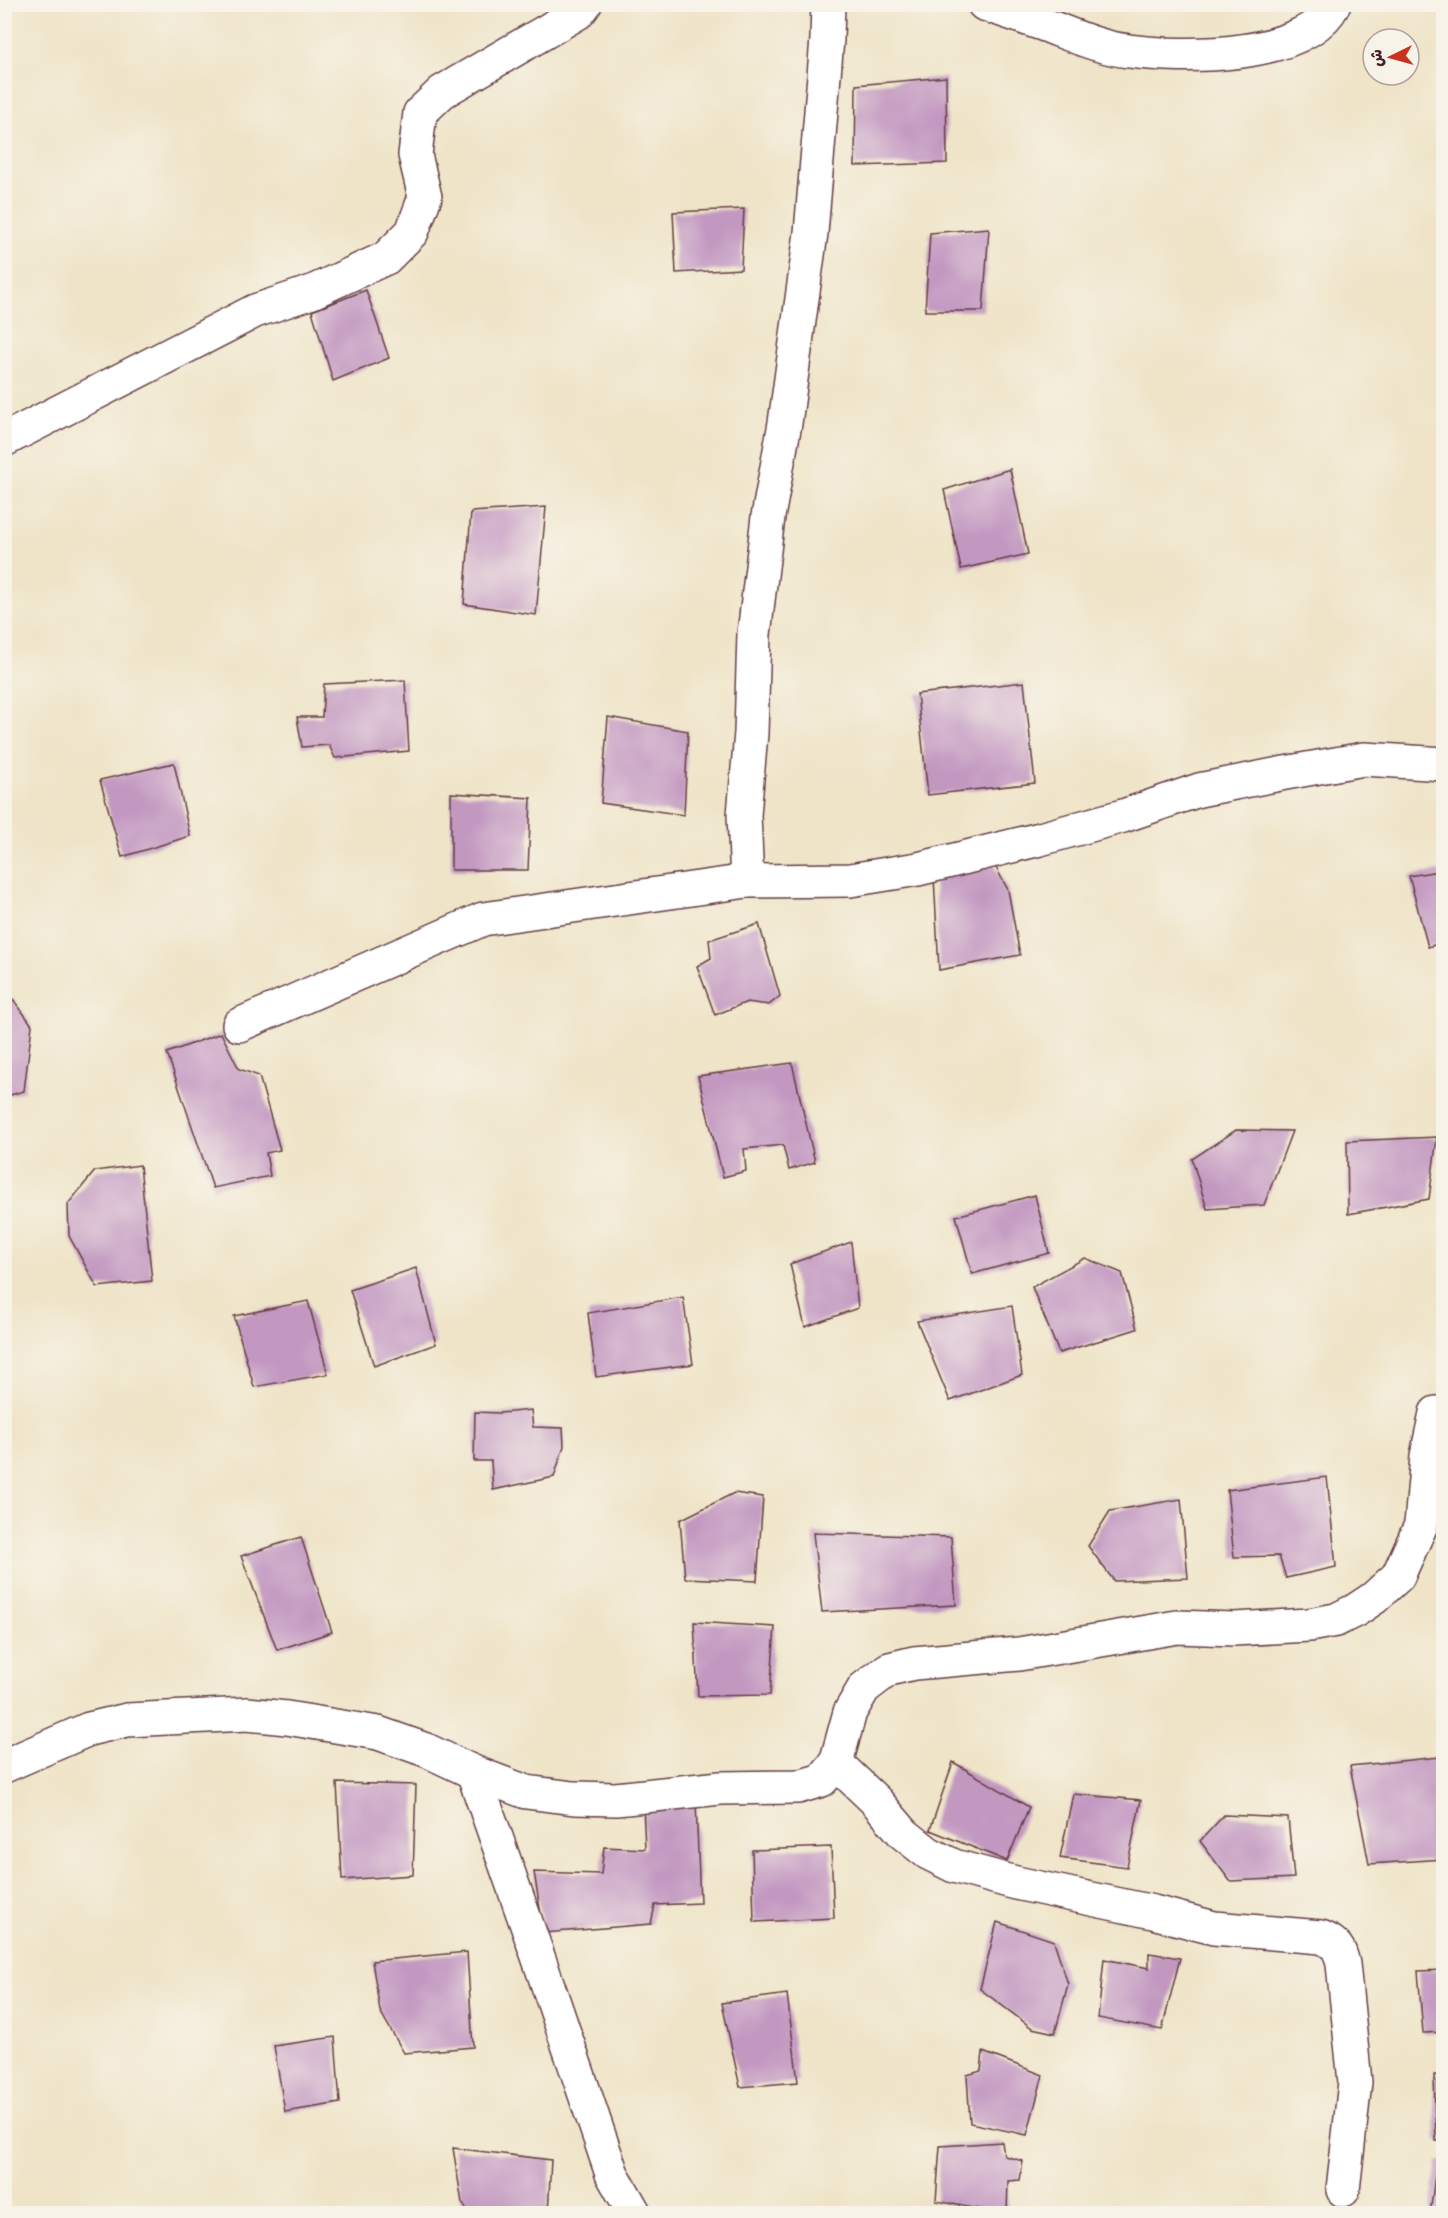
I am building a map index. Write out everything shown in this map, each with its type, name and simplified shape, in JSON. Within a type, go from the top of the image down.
[{"type":"street","points":[[4,440],[255,311],[312,292],[386,258],[412,232],[425,197],[415,155],[420,113],[442,92],[579,12],[585,4]]},
{"type":"street","points":[[747,881],[744,815],[751,733],[754,634],[768,517],[786,423],[811,233],[828,4]]},
{"type":"street","points":[[984,4],[1082,40],[1127,51],[1220,55],[1290,40],[1329,15],[1334,4]]},
{"type":"street","points":[[239,1025],[483,919],[747,881],[850,880],[918,869],[1040,839],[1113,819],[1199,790],[1364,759],[1443,764]]},
{"type":"street","points":[[4,1766],[89,1729],[128,1720],[247,1714],[287,1718],[378,1734],[426,1750],[473,1772],[526,1792],[574,1798],[616,1798],[720,1788],[798,1787],[822,1779],[836,1763],[850,1712],[864,1688],[889,1668],[914,1663],[1019,1654],[1177,1627],[1234,1629],[1310,1625],[1335,1620],[1356,1610],[1374,1598],[1398,1576],[1421,1525],[1427,1456],[1436,1413],[1443,1413]]},
{"type":"street","points":[[836,1763],[876,1801],[904,1834],[928,1853],[954,1866],[1016,1883],[1154,1912],[1214,1928],[1321,1937],[1334,1943],[1340,1952],[1343,1964],[1355,2082],[1343,2190]]},
{"type":"street","points":[[473,1772],[612,2174],[635,2214]]},
{"type":"building","points":[[683,4],[702,4],[702,5],[684,10]]},
{"type":"building","points":[[946,77],[947,163],[855,166],[856,85]]},
{"type":"building","points":[[744,209],[741,269],[676,273],[673,212]]},
{"type":"building","points":[[989,228],[983,311],[925,311],[930,233]]},
{"type":"building","points":[[366,290],[389,358],[333,381],[312,311]]},
{"type":"building","points":[[1010,469],[1028,554],[961,569],[944,490]]},
{"type":"building","points":[[546,507],[536,615],[464,604],[471,512]]},
{"type":"building","points":[[405,680],[409,751],[335,758],[329,745],[302,747],[297,717],[322,717],[324,684]]},
{"type":"building","points":[[1024,682],[1035,783],[928,795],[917,694]]},
{"type":"building","points":[[608,717],[688,731],[684,815],[601,803]]},
{"type":"building","points":[[174,763],[190,836],[122,857],[100,780]]},
{"type":"building","points":[[451,793],[531,798],[528,870],[451,870]]},
{"type":"building","points":[[993,862],[1008,890],[1020,955],[939,970],[934,877]]},
{"type":"building","points":[[1444,870],[1444,942],[1428,947],[1409,876]]},
{"type":"building","points":[[759,924],[780,996],[769,1005],[747,1002],[715,1015],[697,966],[711,958],[709,940]]},
{"type":"building","points":[[13,999],[32,1025],[24,1091],[4,1097],[4,1001]]},
{"type":"building","points":[[221,1033],[239,1069],[259,1076],[280,1150],[266,1153],[270,1176],[213,1188],[167,1053]]},
{"type":"building","points":[[792,1063],[815,1162],[789,1170],[783,1145],[744,1149],[746,1171],[723,1177],[698,1076]]},
{"type":"building","points":[[1236,1130],[1292,1131],[1264,1205],[1207,1209],[1192,1159]]},
{"type":"building","points":[[1437,1137],[1429,1199],[1348,1214],[1347,1141]]},
{"type":"building","points":[[140,1165],[152,1281],[97,1287],[69,1236],[68,1204],[95,1171]]},
{"type":"building","points":[[1035,1195],[1049,1253],[972,1274],[956,1216]]},
{"type":"building","points":[[851,1242],[858,1308],[805,1327],[790,1264]]},
{"type":"building","points":[[1085,1258],[1122,1273],[1137,1329],[1059,1353],[1032,1287]]},
{"type":"building","points":[[416,1268],[436,1344],[374,1366],[350,1290]]},
{"type":"building","points":[[683,1297],[693,1364],[596,1377],[588,1313]]},
{"type":"building","points":[[308,1301],[328,1374],[254,1387],[234,1316]]},
{"type":"building","points":[[1012,1306],[1022,1375],[950,1401],[917,1321]]},
{"type":"building","points":[[531,1410],[533,1427],[563,1428],[564,1446],[554,1477],[493,1490],[491,1461],[474,1461],[475,1412],[500,1413]]},
{"type":"building","points":[[1444,1468],[1444,1533],[1433,1534],[1431,1470]]},
{"type":"building","points":[[1327,1477],[1336,1567],[1286,1578],[1279,1556],[1234,1557],[1227,1490]]},
{"type":"building","points":[[734,1493],[763,1497],[757,1581],[685,1578],[680,1520]]},
{"type":"building","points":[[1181,1499],[1188,1578],[1114,1581],[1088,1546],[1110,1511]]},
{"type":"building","points":[[813,1533],[951,1537],[956,1605],[822,1612]]},
{"type":"building","points":[[301,1537],[332,1632],[277,1650],[241,1556]]},
{"type":"building","points":[[694,1622],[775,1627],[770,1695],[698,1696]]},
{"type":"building","points":[[1440,1757],[1444,1859],[1369,1864],[1350,1766]]},
{"type":"building","points":[[953,1762],[1029,1807],[1007,1861],[930,1830]]},
{"type":"building","points":[[337,1783],[416,1785],[413,1875],[342,1880]]},
{"type":"building","points":[[1073,1794],[1141,1800],[1127,1867],[1060,1858]]},
{"type":"building","points":[[696,1802],[700,1903],[655,1905],[651,1924],[544,1933],[534,1872],[601,1874],[604,1847],[645,1849],[643,1806]]},
{"type":"building","points":[[1224,1815],[1288,1818],[1294,1878],[1230,1881],[1200,1841]]},
{"type":"building","points":[[831,1847],[834,1918],[754,1922],[752,1850]]},
{"type":"building","points":[[997,1922],[1054,1941],[1068,1984],[1055,2033],[1032,2028],[980,1989]]},
{"type":"building","points":[[467,1952],[473,2047],[404,2053],[380,2011],[372,1961]]},
{"type":"building","points":[[1149,1953],[1180,1958],[1162,2030],[1098,2018],[1104,1959],[1149,1968]]},
{"type":"building","points":[[1444,1970],[1444,2032],[1423,2033],[1418,1971]]},
{"type":"building","points":[[787,1994],[798,2082],[740,2087],[722,2003]]},
{"type":"building","points":[[335,2037],[340,2103],[285,2112],[274,2046]]},
{"type":"building","points":[[983,2052],[1043,2075],[1027,2135],[970,2123],[967,2075],[981,2071]]},
{"type":"building","points":[[1434,2075],[1444,2076],[1444,2141],[1436,2141]]},
{"type":"building","points":[[1002,2142],[1004,2156],[1023,2161],[1020,2180],[1008,2181],[1007,2214],[936,2201],[940,2146]]},
{"type":"building","points":[[453,2148],[551,2160],[548,2214],[470,2214],[462,2203]]},
{"type":"building","points":[[1437,2161],[1444,2161],[1444,2214],[1430,2214]]}]
